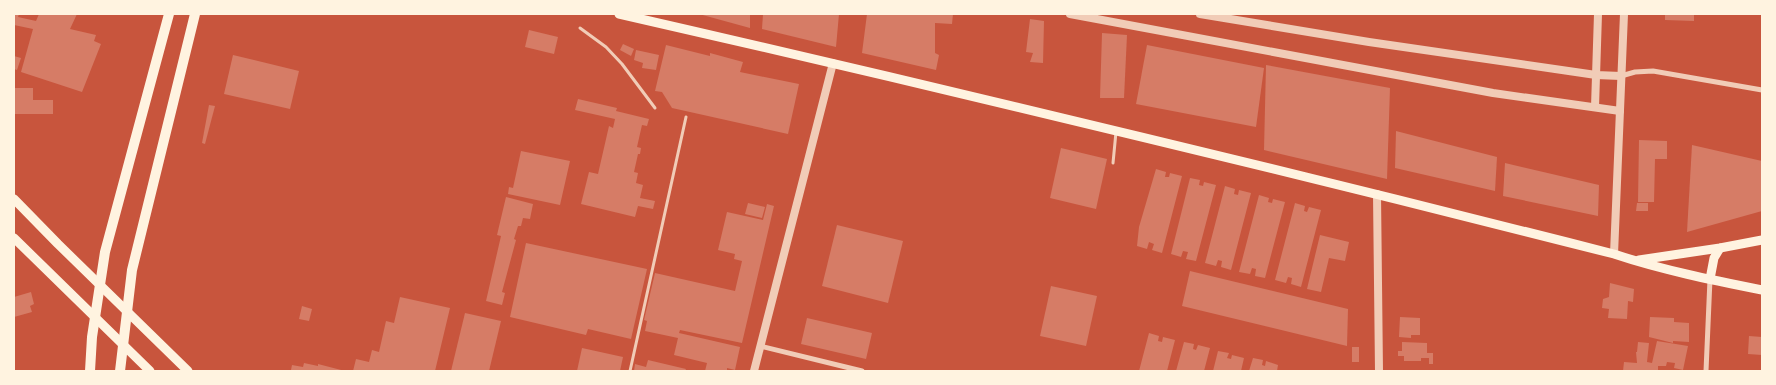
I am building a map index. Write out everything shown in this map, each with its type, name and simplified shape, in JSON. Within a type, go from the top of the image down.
[{"type":"highway","points":[[90,371],[92,336],[106,252],[169,14]]},
{"type":"highway","points":[[120,371],[132,270],[195,14]]},
{"type":"main road","points":[[619,14],[832,63],[1376,194],[1614,254],[1635,261],[1762,290]]},
{"type":"main road","points":[[14,199],[188,371]]},
{"type":"main road","points":[[14,238],[150,371]]},
{"type":"main road","points":[[1635,261],[1762,240]]},
{"type":"main road","points":[[1710,279],[1714,258],[1720,248]]},
{"type":"street","points":[[1070,14],[1493,93],[1620,111]]},
{"type":"street","points":[[1200,14],[1369,42],[1596,75],[1622,76],[1635,72],[1653,71],[1762,90]]},
{"type":"street","points":[[1595,108],[1598,14]]},
{"type":"street","points":[[1614,254],[1624,14]]},
{"type":"street","points":[[754,371],[832,63]]},
{"type":"street","points":[[1376,194],[1379,371]]},
{"type":"street","points":[[1706,371],[1710,279]]},
{"type":"street","points":[[760,346],[862,371]]},
{"type":"lane","points":[[580,28],[606,47],[655,108]]},
{"type":"lane","points":[[630,371],[686,117]]},
{"type":"lane","points":[[1113,164],[1116,132]]},
{"type":"building","points":[[14,14],[19,14],[18,17],[36,21],[39,14],[77,14],[70,29],[96,35],[94,41],[101,44],[82,92],[21,72],[33,29],[14,25]]},
{"type":"building","points":[[699,14],[750,14],[750,28]]},
{"type":"building","points":[[763,14],[839,14],[836,47],[762,29]]},
{"type":"building","points":[[867,14],[953,14],[952,24],[935,23],[935,53],[939,55],[936,70],[862,53]]},
{"type":"building","points":[[1665,14],[1694,14],[1694,21],[1665,20]]},
{"type":"building","points":[[1030,19],[1044,21],[1043,63],[1030,62],[1033,53],[1026,52]]},
{"type":"building","points":[[529,30],[558,37],[554,54],[525,47]]},
{"type":"building","points":[[1102,33],[1127,35],[1124,98],[1100,98]]},
{"type":"building","points":[[623,44],[634,49],[631,56],[620,50]]},
{"type":"building","points":[[666,45],[710,56],[710,53],[743,62],[740,72],[799,84],[788,134],[672,108],[662,92],[655,91]]},
{"type":"building","points":[[1147,45],[1264,68],[1256,127],[1136,104]]},
{"type":"building","points":[[636,50],[659,55],[656,70],[642,68],[643,63],[634,60]]},
{"type":"building","points":[[233,55],[299,71],[290,109],[224,94]]},
{"type":"building","points":[[14,56],[21,58],[17,70],[14,69]]},
{"type":"building","points":[[1266,65],[1390,88],[1387,179],[1264,150]]},
{"type":"building","points":[[14,88],[33,88],[33,100],[53,100],[53,114],[14,114]]},
{"type":"building","points":[[578,99],[617,108],[616,111],[649,119],[647,126],[642,125],[637,147],[641,148],[640,154],[638,154],[634,172],[638,173],[636,183],[643,185],[640,198],[655,201],[653,209],[638,206],[635,217],[581,204],[589,172],[598,174],[609,126],[613,128],[615,119],[575,110]]},
{"type":"building","points":[[209,105],[215,106],[205,144],[202,143]]},
{"type":"building","points":[[1396,131],[1497,157],[1495,191],[1395,168]]},
{"type":"building","points":[[1639,140],[1667,141],[1667,159],[1655,159],[1654,202],[1638,202]]},
{"type":"building","points":[[1692,145],[1762,161],[1762,211],[1687,232]]},
{"type":"building","points":[[1061,148],[1107,159],[1096,209],[1050,198]]},
{"type":"building","points":[[521,151],[570,161],[560,205],[508,194],[509,187],[513,188]]},
{"type":"building","points":[[1505,163],[1599,185],[1598,216],[1503,196]]},
{"type":"building","points":[[1156,169],[1166,172],[1165,177],[1169,177],[1170,173],[1182,176],[1162,253],[1152,250],[1154,244],[1149,242],[1147,249],[1137,246],[1139,227]]},
{"type":"building","points":[[1190,178],[1200,180],[1199,185],[1203,186],[1204,182],[1216,185],[1196,261],[1186,259],[1188,252],[1183,251],[1181,257],[1171,254]]},
{"type":"building","points":[[1225,186],[1235,189],[1234,194],[1238,195],[1239,190],[1251,193],[1231,270],[1221,267],[1222,261],[1218,260],[1216,266],[1205,263]]},
{"type":"building","points":[[1259,195],[1269,198],[1268,202],[1272,203],[1273,199],[1285,202],[1265,278],[1255,276],[1256,269],[1252,268],[1250,274],[1239,272]]},
{"type":"building","points":[[506,197],[533,204],[530,219],[523,218],[514,239],[516,240],[502,292],[505,293],[502,305],[486,301],[501,236],[497,235]]},
{"type":"building","points":[[748,203],[765,207],[762,218],[745,214]]},
{"type":"building","points":[[1295,203],[1305,206],[1304,211],[1307,212],[1309,207],[1321,210],[1301,287],[1291,284],[1292,278],[1288,277],[1286,283],[1275,280]]},
{"type":"building","points":[[1637,203],[1648,203],[1648,211],[1636,211]]},
{"type":"building","points":[[767,204],[774,206],[742,343],[680,330],[679,333],[740,347],[735,370],[727,368],[727,371],[705,371],[707,363],[674,355],[678,338],[645,331],[647,321],[644,320],[655,273],[735,291],[742,261],[734,259],[735,254],[718,250],[727,212],[763,220]]},
{"type":"building","points":[[837,225],[903,241],[888,303],[822,286]]},
{"type":"building","points":[[1320,235],[1349,242],[1345,261],[1329,258],[1321,292],[1307,289]]},
{"type":"building","points":[[526,243],[647,269],[631,339],[588,329],[586,335],[510,317]]},
{"type":"building","points":[[1190,271],[1348,309],[1347,346],[1182,306]]},
{"type":"building","points":[[1610,283],[1634,289],[1633,302],[1628,301],[1627,319],[1608,318],[1609,309],[1602,308],[1603,299],[1609,297]]},
{"type":"building","points":[[1051,286],[1097,296],[1086,346],[1040,336]]},
{"type":"building","points":[[31,292],[34,304],[30,306],[32,312],[14,317],[14,297]]},
{"type":"building","points":[[400,297],[450,308],[435,371],[353,371],[356,359],[369,362],[372,350],[379,352],[386,321],[394,323]]},
{"type":"building","points":[[302,306],[312,309],[309,321],[299,319]]},
{"type":"building","points":[[465,313],[501,321],[489,371],[451,371]]},
{"type":"building","points":[[1400,317],[1420,318],[1420,335],[1411,335],[1411,338],[1399,337]]},
{"type":"building","points":[[1650,317],[1674,318],[1674,322],[1689,323],[1689,342],[1673,341],[1673,343],[1649,337]]},
{"type":"building","points":[[807,318],[872,333],[866,359],[801,344]]},
{"type":"building","points":[[1149,333],[1159,336],[1158,341],[1162,342],[1163,337],[1175,340],[1167,371],[1139,371]]},
{"type":"building","points":[[1749,336],[1762,337],[1762,355],[1748,354]]},
{"type":"building","points":[[1657,341],[1688,346],[1683,370],[1674,368],[1675,363],[1667,362],[1666,366],[1658,366],[1658,371],[1623,371],[1624,362],[1637,363],[1636,352],[1638,342],[1649,343],[1647,362],[1652,363]]},
{"type":"building","points":[[1184,342],[1194,344],[1193,349],[1196,350],[1198,345],[1210,348],[1204,371],[1176,371]]},
{"type":"building","points":[[1402,342],[1427,343],[1427,353],[1433,353],[1433,364],[1429,364],[1429,358],[1421,358],[1421,361],[1404,361],[1404,356],[1398,356],[1398,351],[1402,351]]},
{"type":"building","points":[[1352,347],[1359,347],[1359,362],[1352,362]]},
{"type":"building","points":[[582,348],[623,357],[620,371],[577,371]]},
{"type":"building","points":[[1218,351],[1229,353],[1227,358],[1231,359],[1232,355],[1244,358],[1241,371],[1213,371]]},
{"type":"building","points":[[1253,358],[1263,360],[1262,365],[1265,366],[1266,361],[1278,365],[1277,371],[1249,371]]},
{"type":"building","points":[[648,360],[686,369],[685,371],[634,371],[635,364],[646,367]]},
{"type":"building","points":[[304,363],[318,366],[318,364],[345,371],[291,370],[292,365],[303,367]]}]
